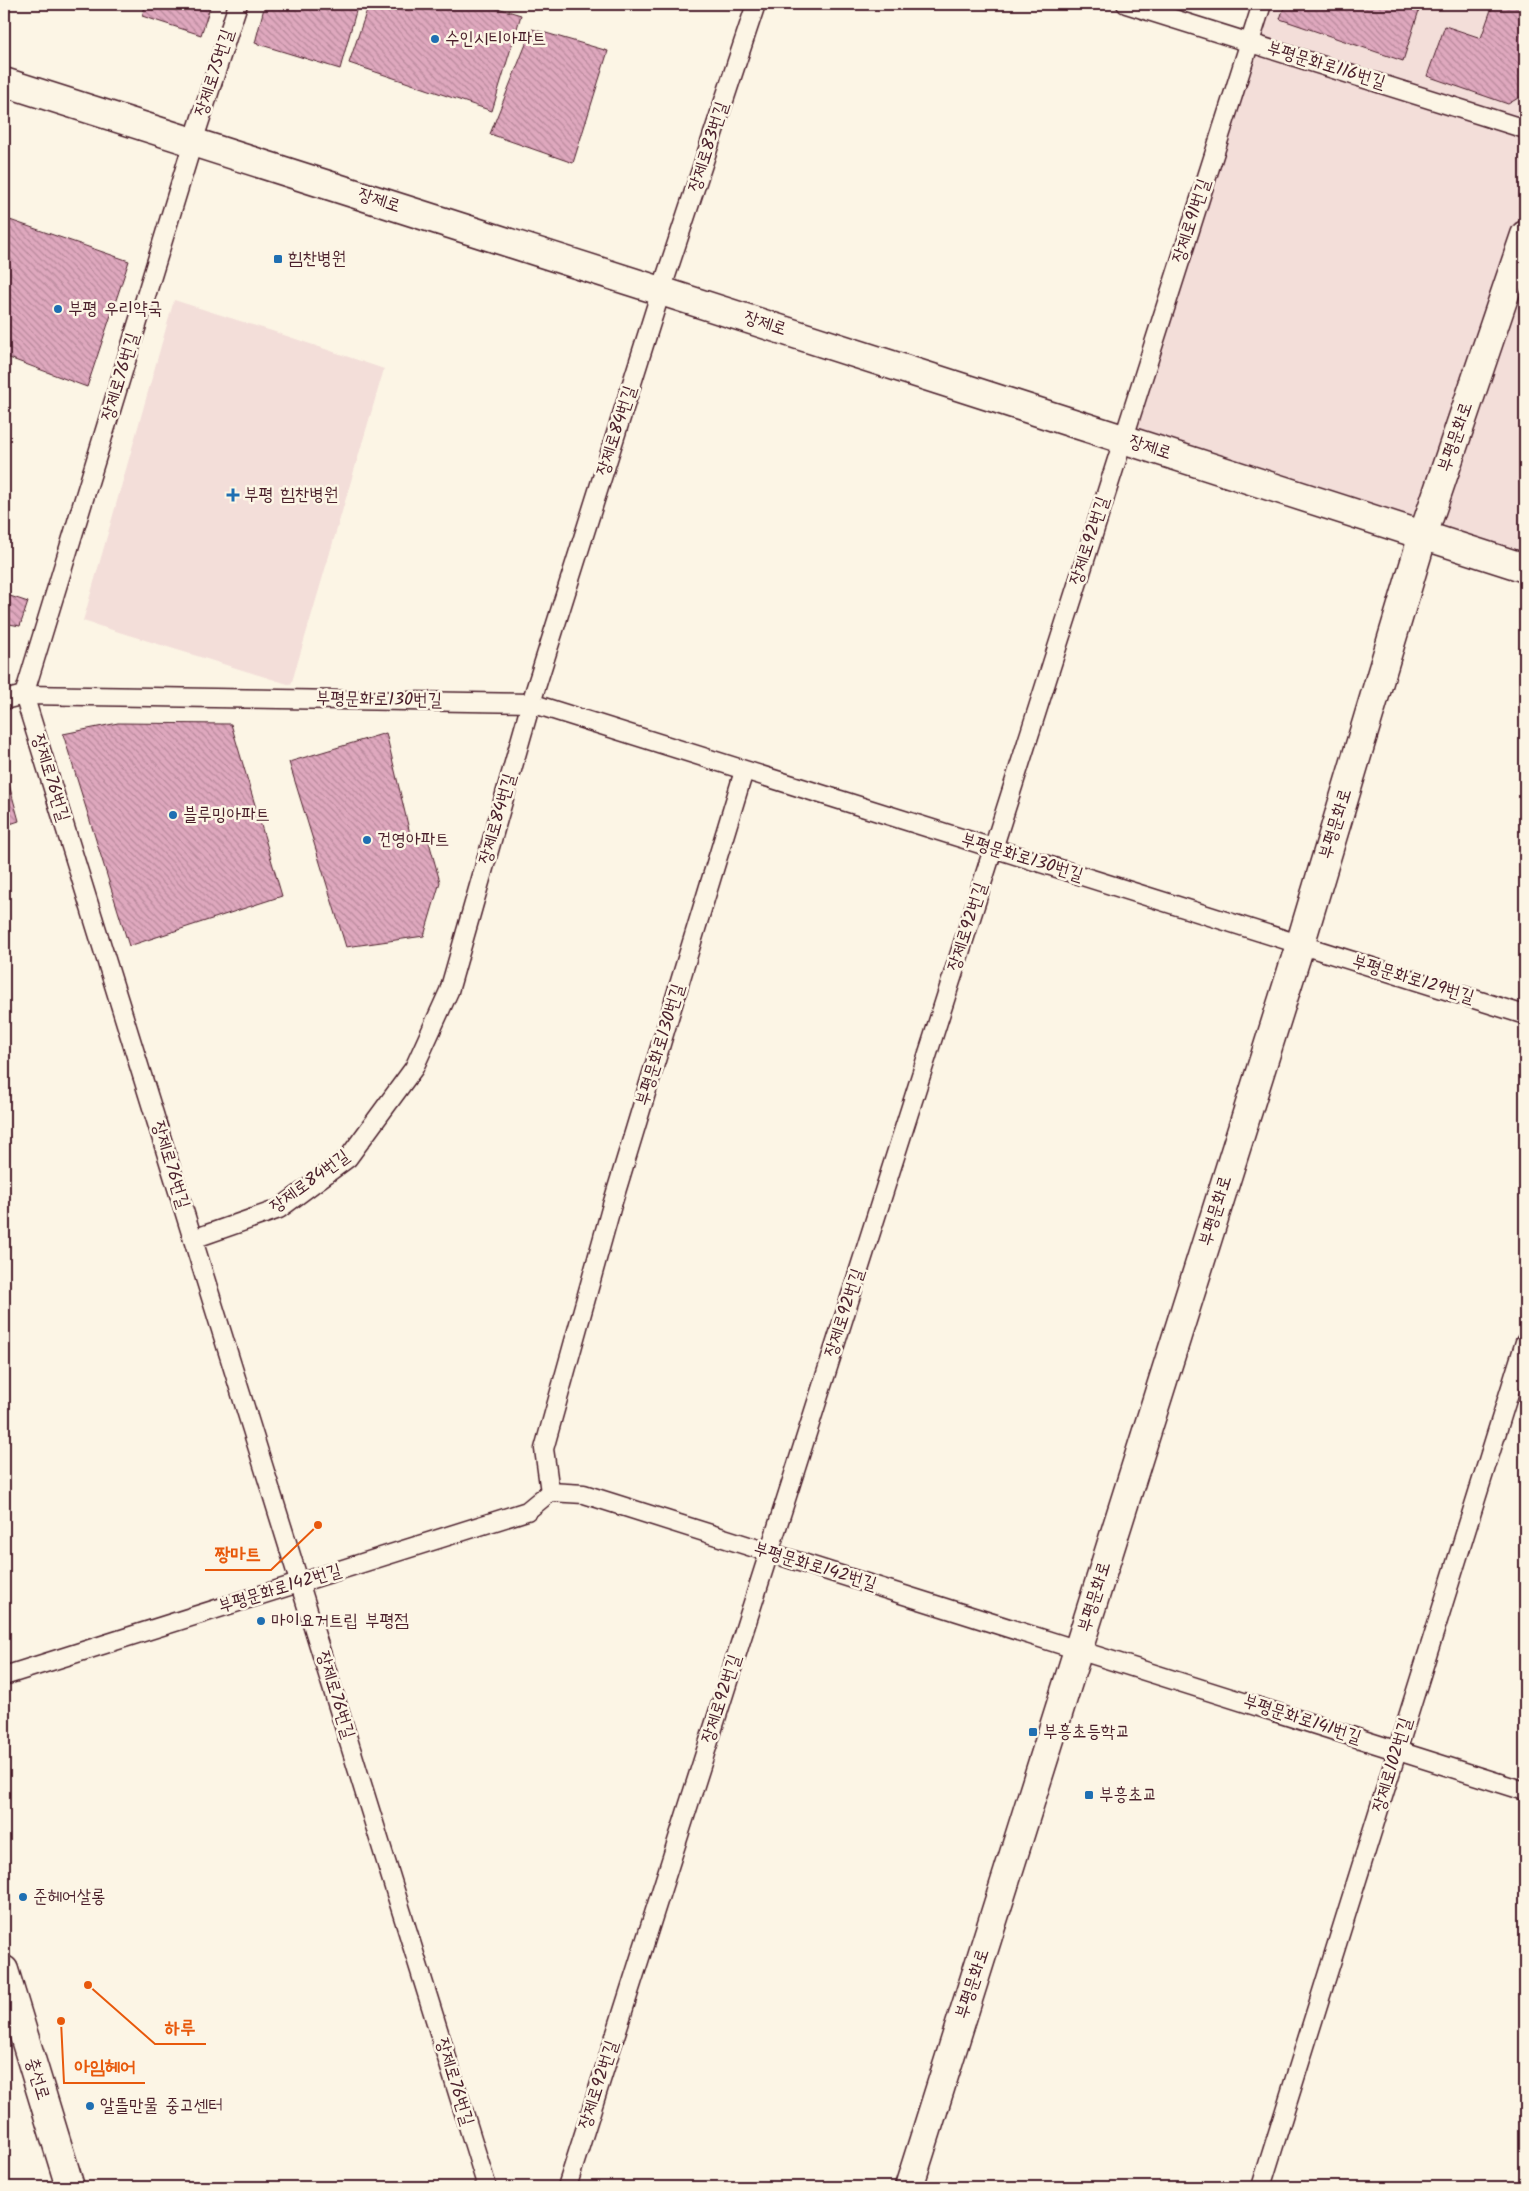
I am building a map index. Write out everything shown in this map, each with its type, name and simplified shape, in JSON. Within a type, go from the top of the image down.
[{"type":"street","name":"장제로","points":[[4,82],[1525,568]]},
{"type":"street","name":"부평문화로","points":[[909,2187],[1300,945],[1423,535],[1525,235]]},
{"type":"street","name":"충선로","points":[[4,1970],[70,2187]]},
{"type":"lane","name":"장제로75번길","points":[[193,142],[238,4]]},
{"type":"lane","name":"장제로83번길","points":[[661,291],[756,4]]},
{"type":"lane","name":"부평문화로116번길","points":[[1126,4],[1525,129]]},
{"type":"lane","name":"장제로91번길","points":[[1123,439],[1262,4]]},
{"type":"lane","name":"장제로76번길","points":[[193,142],[24,695],[487,2187]]},
{"type":"lane","name":"장제로84번길","points":[[193,1239],[279,1209],[348,1158],[414,1068],[450,991],[531,702],[661,291]]},
{"type":"lane","name":"장제로92번길","points":[[567,2187],[1123,439]]},
{"type":"lane","name":"부평문화로130번길","points":[[4,700],[24,695],[531,702],[744,771],[1300,945]]},
{"type":"lane","name":"부평문화로130번길","points":[[550,1492],[544,1449],[612,1205],[744,771]]},
{"type":"lane","name":"부평문화로129번길","points":[[1300,945],[1525,1015]]},
{"type":"lane","name":"장제로102번길","points":[[1261,2187],[1525,1342]]},
{"type":"lane","name":"부평문화로142번길","points":[[4,1676],[527,1511],[550,1492],[584,1494],[1079,1649]]},
{"type":"lane","name":"부평문화로141번길","points":[[1079,1649],[1525,1791]]},
{"type":"shaded area","points":[[1261,4],[1525,4],[1525,568],[1123,439]]},
{"type":"shaded area","name":"부평 힘찬병원","points":[[174,300],[384,369],[291,685],[83,621]]},
{"type":"building","points":[[146,4],[211,4],[201,35],[142,16]]},
{"type":"building","points":[[265,4],[358,4],[340,69],[255,43]]},
{"type":"building","name":"수인시티아파트","points":[[369,4],[484,4],[521,15],[492,111],[349,63]]},
{"type":"building","points":[[1285,4],[1421,4],[1403,61],[1280,19]]},
{"type":"building","points":[[1493,4],[1525,4],[1525,94],[1508,104],[1427,76],[1445,26],[1481,38]]},
{"type":"building","points":[[532,29],[608,51],[573,163],[490,134]]},
{"type":"building","name":"부평 우리약국","points":[[4,218],[129,261],[87,387],[4,356]]},
{"type":"building","points":[[4,594],[28,602],[20,626],[4,623]]},
{"type":"building","name":"블루밍아파트","points":[[118,723],[231,724],[282,896],[129,946],[63,734]]},
{"type":"building","name":"건영아파트","points":[[386,733],[411,838],[429,842],[440,882],[424,936],[346,947],[289,762]]},
{"type":"building","points":[[4,766],[19,821],[4,826]]},
{"type":"place","name":"수인시티아파트","points":[[435,39]]},
{"type":"place","name":"힘찬병원","points":[[278,259]]},
{"type":"place","name":"부평 우리약국","points":[[58,309]]},
{"type":"place","name":"부평 힘찬병원","points":[[233,495]]},
{"type":"place","name":"블루밍아파트","points":[[173,815]]},
{"type":"place","name":"건영아파트","points":[[367,840]]},
{"type":"place","name":"짱마트","points":[[318,1525]]},
{"type":"place","name":"마이요거트립 부평점","points":[[261,1621]]},
{"type":"place","name":"부흥초등학교","points":[[1033,1732]]},
{"type":"place","name":"부흥초교","points":[[1089,1795]]},
{"type":"place","name":"준헤어살롱","points":[[23,1897]]},
{"type":"place","name":"하루","points":[[88,1985]]},
{"type":"place","name":"아임헤어","points":[[61,2021]]},
{"type":"place","name":"알뜰만물 중고센터","points":[[90,2106]]}]
